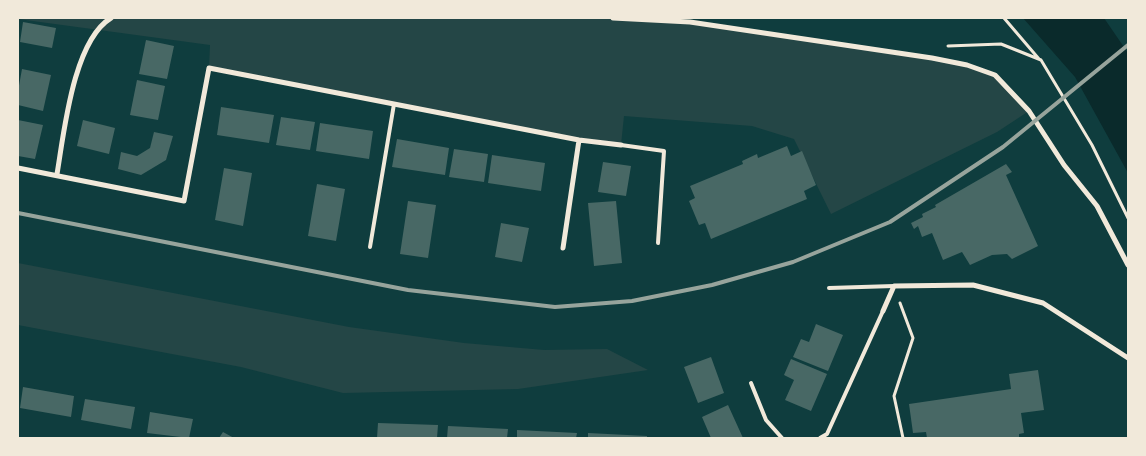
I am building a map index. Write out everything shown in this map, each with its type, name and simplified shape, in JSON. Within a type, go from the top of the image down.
[{"type":"street","points":[[57,174],[78,67],[91,40],[111,18]]},
{"type":"street","points":[[613,18],[691,20],[967,64],[995,75],[1029,111],[1064,164],[1097,206],[1128,265]]},
{"type":"street","points":[[18,168],[57,174],[184,201],[209,68],[579,140],[621,144]]},
{"type":"street","points":[[563,248],[579,140]]},
{"type":"street","points":[[883,311],[894,286],[974,285],[1043,303],[1128,358]]},
{"type":"lane","points":[[370,247],[394,104]]},
{"type":"lane","points":[[621,144],[664,151],[658,243]]},
{"type":"lane","points":[[829,288],[894,286]]},
{"type":"lane","points":[[820,438],[827,434],[883,311]]},
{"type":"lane","points":[[751,383],[766,420],[782,438]]},
{"type":"path","points":[[1004,18],[1041,60],[1092,145],[1128,218]]},
{"type":"path","points":[[932,58],[946,46],[1001,44],[1041,60]]},
{"type":"path","points":[[894,286],[913,338],[894,396],[903,438]]},
{"type":"shaded area","points":[[18,18],[613,18],[690,22],[932,58],[995,75],[1029,111],[997,132],[831,214],[794,139],[752,126],[624,116],[621,145],[579,140],[209,68],[210,45]]},
{"type":"shaded area","points":[[1023,18],[1104,18],[1128,53],[1128,173],[1075,77]]},
{"type":"shaded area","points":[[18,263],[349,327],[464,343],[544,350],[607,349],[648,370],[518,389],[343,393],[241,367],[18,325]]},
{"type":"building","points":[[23,22],[56,28],[52,48],[20,42]]},
{"type":"building","points":[[146,40],[174,46],[167,79],[139,74]]},
{"type":"building","points":[[22,69],[51,75],[43,111],[18,105],[18,91]]},
{"type":"building","points":[[137,80],[165,86],[158,120],[130,115]]},
{"type":"building","points":[[221,107],[274,115],[269,143],[217,135]]},
{"type":"building","points":[[281,117],[315,122],[310,150],[276,145]]},
{"type":"building","points":[[18,120],[43,125],[35,159],[18,156]]},
{"type":"building","points":[[83,120],[115,128],[109,154],[77,146]]},
{"type":"building","points":[[320,123],[373,131],[369,159],[316,151]]},
{"type":"building","points":[[154,132],[173,136],[166,160],[141,175],[118,169],[121,152],[137,156],[150,148]]},
{"type":"building","points":[[397,139],[449,148],[445,175],[392,167]]},
{"type":"building","points":[[787,146],[791,156],[802,151],[816,185],[804,191],[807,199],[711,239],[705,223],[699,225],[689,201],[695,198],[690,186],[743,164],[742,161],[757,154],[758,158]]},
{"type":"building","points":[[454,149],[488,154],[484,182],[449,177]]},
{"type":"building","points":[[492,155],[545,163],[541,191],[488,183]]},
{"type":"building","points":[[603,162],[631,166],[626,196],[598,192]]},
{"type":"building","points":[[1006,164],[1012,172],[1006,175],[1038,246],[1012,259],[1007,254],[992,255],[970,265],[962,252],[943,260],[932,233],[922,237],[918,226],[914,229],[911,223],[923,217],[922,214],[936,207],[935,205]]},
{"type":"building","points":[[224,168],[252,173],[243,226],[215,220]]},
{"type":"building","points":[[317,184],[345,189],[336,241],[308,236]]},
{"type":"building","points":[[408,201],[436,205],[428,258],[400,254]]},
{"type":"building","points":[[616,201],[622,263],[594,266],[588,203]]},
{"type":"building","points":[[501,223],[529,228],[522,262],[495,257]]},
{"type":"building","points":[[816,324],[843,335],[828,371],[793,357],[801,339],[809,342]]},
{"type":"building","points":[[711,357],[724,393],[698,403],[684,367]]},
{"type":"building","points":[[791,359],[827,374],[811,411],[785,400],[794,380],[784,375]]},
{"type":"building","points":[[1038,370],[1044,410],[1021,413],[1024,433],[1019,434],[1019,438],[927,438],[926,432],[913,433],[909,404],[1011,389],[1009,374]]},
{"type":"building","points":[[23,387],[74,396],[71,417],[20,408]]},
{"type":"building","points":[[85,399],[135,407],[131,429],[81,420]]},
{"type":"building","points":[[728,405],[743,438],[711,438],[702,417]]},
{"type":"building","points":[[150,412],[193,419],[189,438],[147,433]]},
{"type":"building","points":[[378,423],[438,425],[437,438],[377,438]]},
{"type":"building","points":[[448,426],[508,429],[507,438],[447,438]]},
{"type":"building","points":[[517,430],[577,433],[576,438],[517,438]]},
{"type":"building","points":[[223,432],[234,438],[219,438]]},
{"type":"building","points":[[588,433],[647,436],[647,438],[588,438]]},
{"type":"railway","points":[[18,213],[408,290],[555,307],[632,301],[712,285],[793,262],[890,222],[1003,147],[1128,45]]}]
